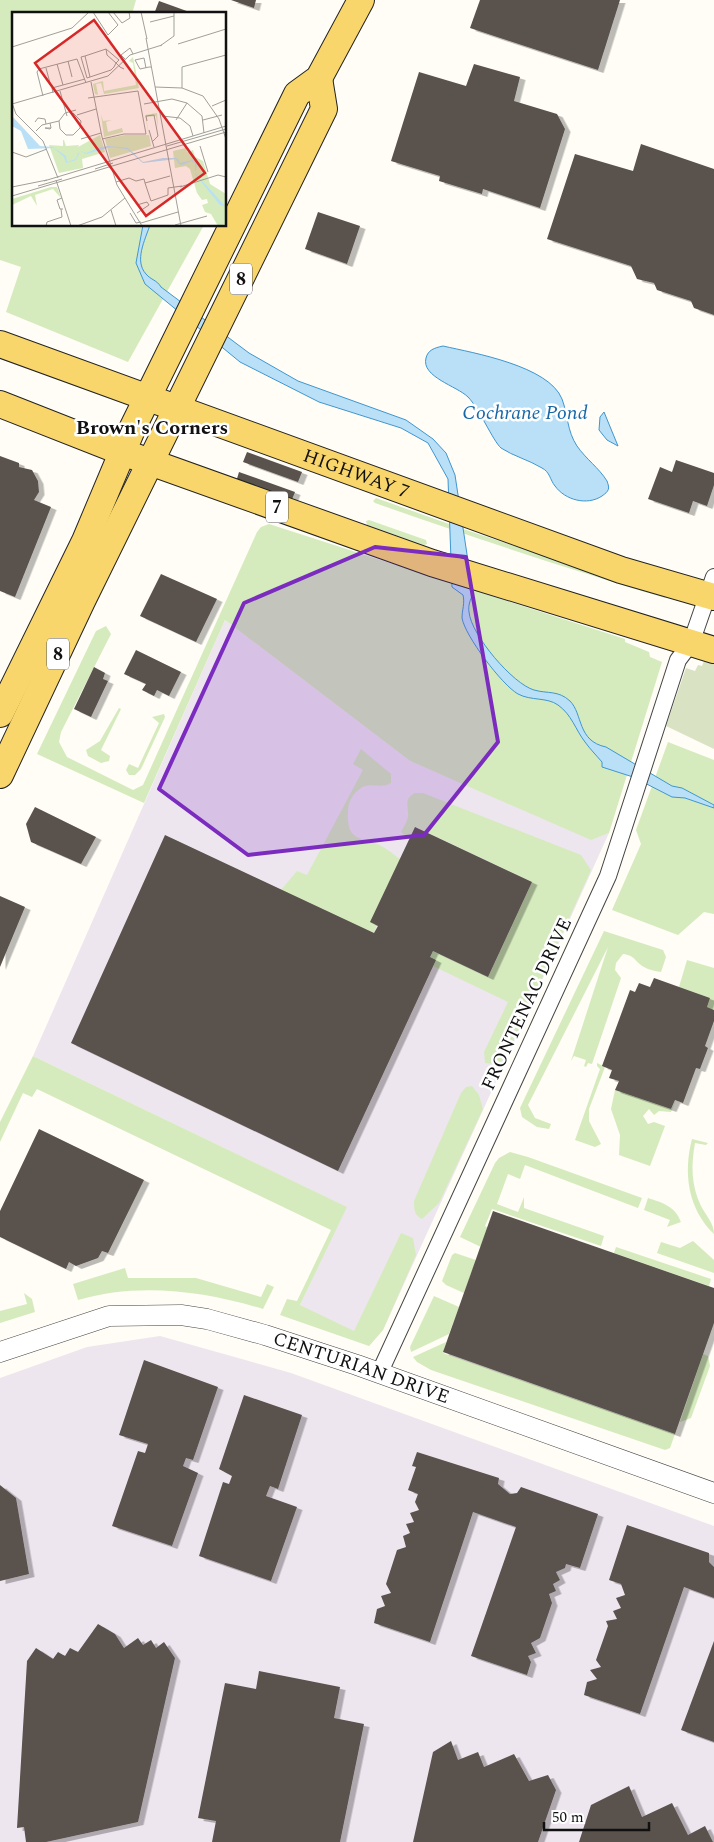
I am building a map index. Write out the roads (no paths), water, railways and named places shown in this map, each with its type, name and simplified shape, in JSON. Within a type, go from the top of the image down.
[{"type":"main road","name":"8","points":[[0,714],[86,541],[122,452],[297,94],[319,78],[361,0]]},
{"type":"main road","name":"8","points":[[0,775],[150,462],[324,109],[319,78]]},
{"type":"main road","name":"HIGHWAY 7","points":[[0,344],[177,410],[343,467],[480,520],[621,570],[712,590]]},
{"type":"main road","name":"7","points":[[0,404],[122,452],[432,563],[703,646]]},
{"type":"street","name":"FRONTENAC DRIVE","points":[[379,1374],[608,876],[678,660],[703,646],[712,590]]},
{"type":"street","name":"CENTURIAN DRIVE","points":[[0,1352],[110,1316],[181,1315],[207,1319],[265,1335],[379,1374],[714,1493]]},
{"type":"water","points":[[143,226],[150,226],[143,244],[141,263],[146,274],[161,287],[249,353],[298,381],[406,420],[433,439],[446,453],[455,475],[473,594],[469,603],[469,612],[477,633],[494,657],[515,679],[525,686],[534,690],[561,695],[570,701],[585,733],[597,744],[606,747],[672,786],[682,788],[714,805],[714,808],[685,798],[672,797],[633,777],[602,767],[602,762],[585,742],[563,709],[549,701],[528,698],[518,694],[494,671],[477,648],[465,626],[462,618],[463,595],[452,587],[448,479],[428,443],[401,428],[319,402],[240,362],[145,284],[136,263]]},
{"type":"water","name":"Cochrane Pond","points":[[443,346],[509,363],[542,378],[554,388],[562,399],[569,429],[577,446],[607,481],[609,488],[606,493],[590,501],[570,498],[559,491],[545,470],[501,448],[468,397],[441,381],[429,371],[426,365],[428,353]]},
{"type":"water","points":[[604,412],[618,446],[607,440],[599,430],[600,417]]},
{"type":"district","name":"Brown's Corners","points":[[152,428]]}]
